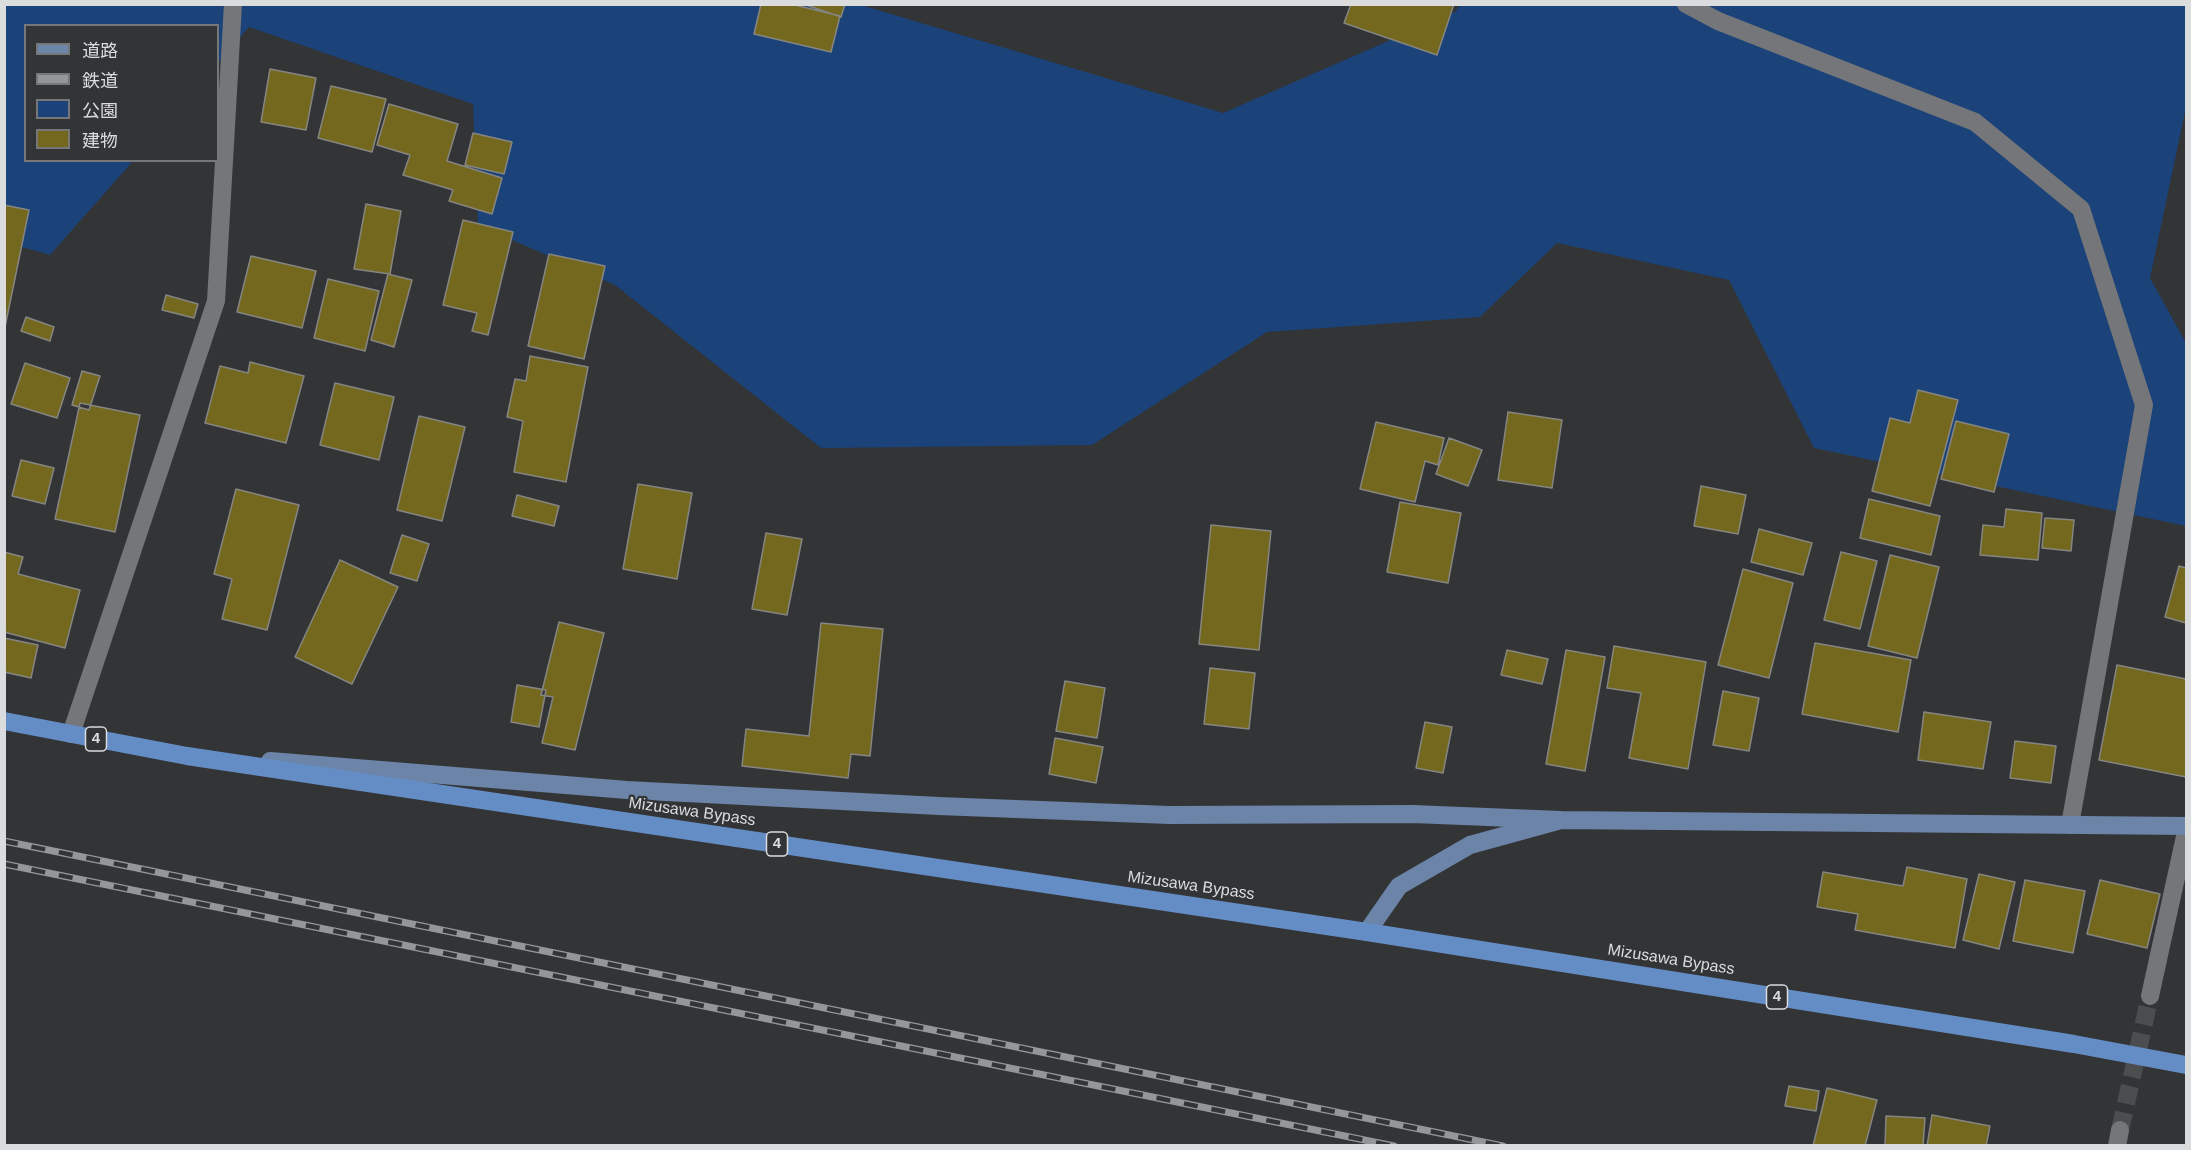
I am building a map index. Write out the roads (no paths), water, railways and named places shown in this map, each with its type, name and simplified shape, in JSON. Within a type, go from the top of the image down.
[{"type":"highway","name":"4","points":[[4,721],[188,756]]},
{"type":"highway","name":"Mizusawa Bypass","points":[[188,756],[1367,932],[2074,1044],[2187,1065]]},
{"type":"main road","points":[[188,756],[375,768],[627,790],[1169,815],[1413,814],[1561,820],[2187,826]]},
{"type":"main road","points":[[1367,932],[1399,886],[1470,846],[1561,820]]},
{"type":"street","points":[[71,734],[216,301],[233,4]]},
{"type":"street","points":[[1686,4],[1718,21],[1976,122],[2081,209],[2144,405],[2070,825]]},
{"type":"street","points":[[2150,996],[2187,832]]},
{"type":"tunnel","points":[[2120,1130],[2150,996]]},
{"type":"railway","points":[[4,841],[1503,1146]]},
{"type":"railway","points":[[4,864],[1394,1146]]}]
